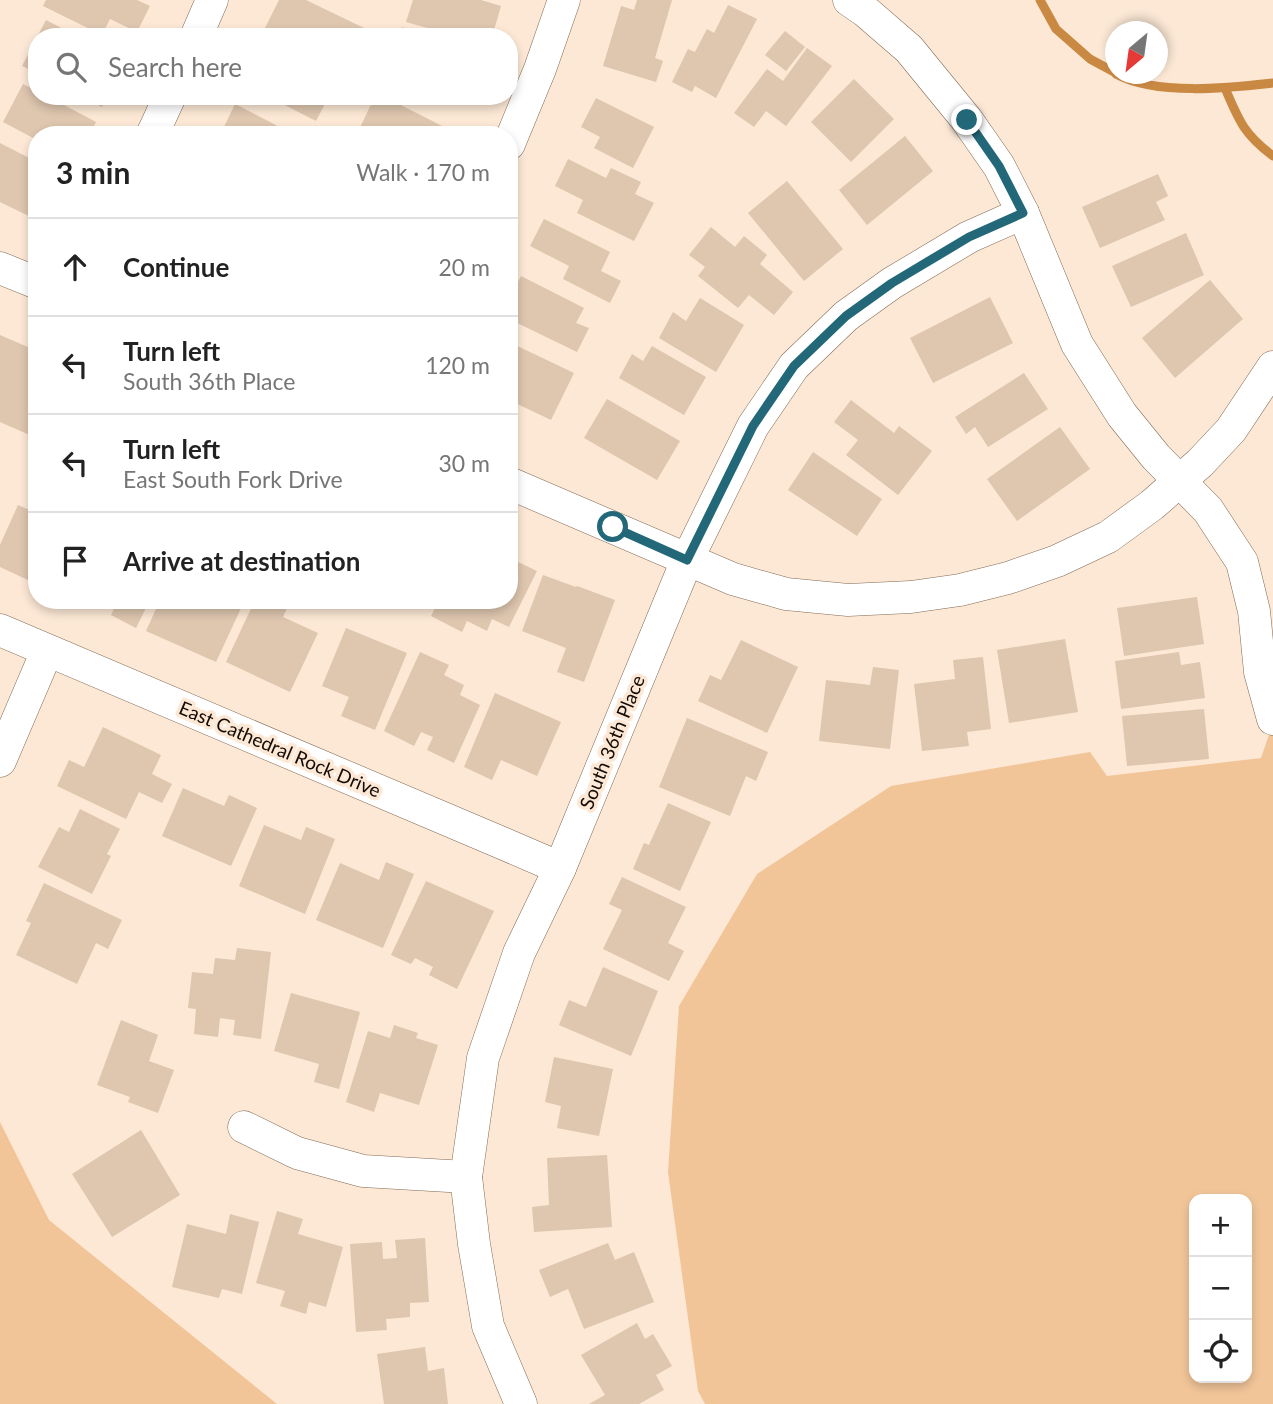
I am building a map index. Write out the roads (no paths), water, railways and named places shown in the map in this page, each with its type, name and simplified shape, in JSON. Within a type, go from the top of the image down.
[{"type":"street","points":[[200,28],[212,0]]},
{"type":"street","points":[[516,126],[564,0]]},
{"type":"street","points":[[849,0],[865,10],[909,49],[967,120],[999,166],[1023,213],[1077,344],[1122,415],[1157,457],[1208,510],[1242,562],[1254,611],[1260,672],[1273,719]]},
{"type":"street","points":[[156,126],[166,105]]},
{"type":"street","name":"South 36th Place","points":[[521,1404],[488,1326],[466,1177],[483,1058],[519,953],[560,869],[687,560],[753,426],[794,366],[846,316],[892,283],[969,237],[1023,213]]},
{"type":"street","points":[[0,268],[28,279]]},
{"type":"street","points":[[518,487],[733,579],[786,594],[848,600],[911,597],[960,590],[1008,578],[1057,561],[1108,537],[1152,505],[1200,463],[1231,430],[1273,367]]},
{"type":"street","name":"East Cathedral Rock Drive","points":[[0,630],[560,869]]},
{"type":"street","points":[[0,761],[47,651]]},
{"type":"street","points":[[244,1127],[297,1153],[363,1171],[466,1177]]},
{"type":"waterway","points":[[1040,0],[1056,29],[1090,59],[1105,67]]},
{"type":"waterway","points":[[1147,84],[1193,89],[1273,83]]},
{"type":"waterway","points":[[1225,88],[1243,126],[1255,141],[1273,156]]}]
